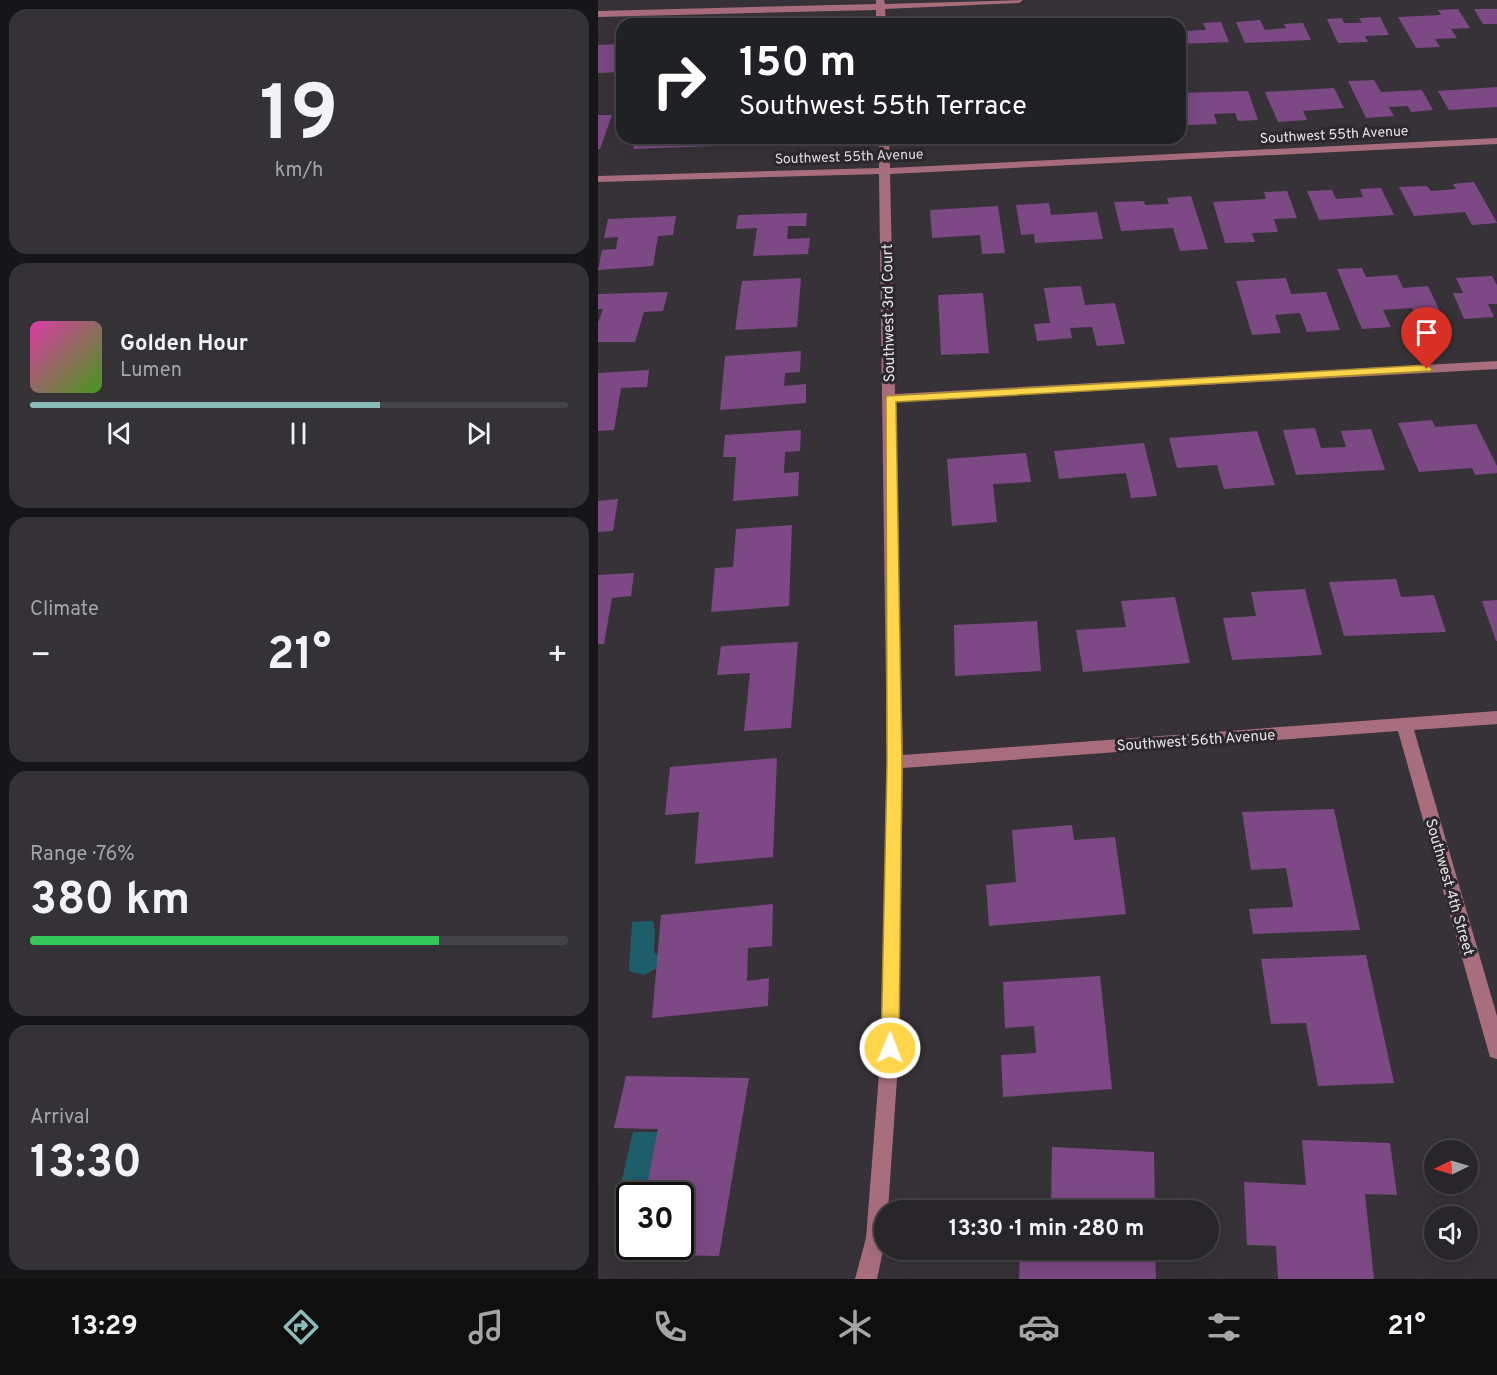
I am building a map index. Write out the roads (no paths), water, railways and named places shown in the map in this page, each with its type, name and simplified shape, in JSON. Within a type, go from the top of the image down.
[{"type":"street","points":[[606,2],[600,14],[1020,0]]},
{"type":"street","points":[[880,3],[881,18]]},
{"type":"street","name":"Southwest 55th Avenue","points":[[598,179],[885,171],[1496,141]]},
{"type":"street","name":"Southwest 3rd Court","points":[[866,1279],[876,1238],[890,1048],[895,762],[884,144]]},
{"type":"street","points":[[890,398],[1496,365]]},
{"type":"street","name":"Southwest 56th Avenue","points":[[895,762],[1496,717]]},
{"type":"street","name":"Southwest 4th Street","points":[[1404,724],[1496,1050]]},
{"type":"water","points":[[653,921],[654,952],[660,958],[659,967],[644,975],[629,971],[632,922]]},
{"type":"water","points":[[633,1132],[666,1132],[656,1182],[621,1182]]}]
